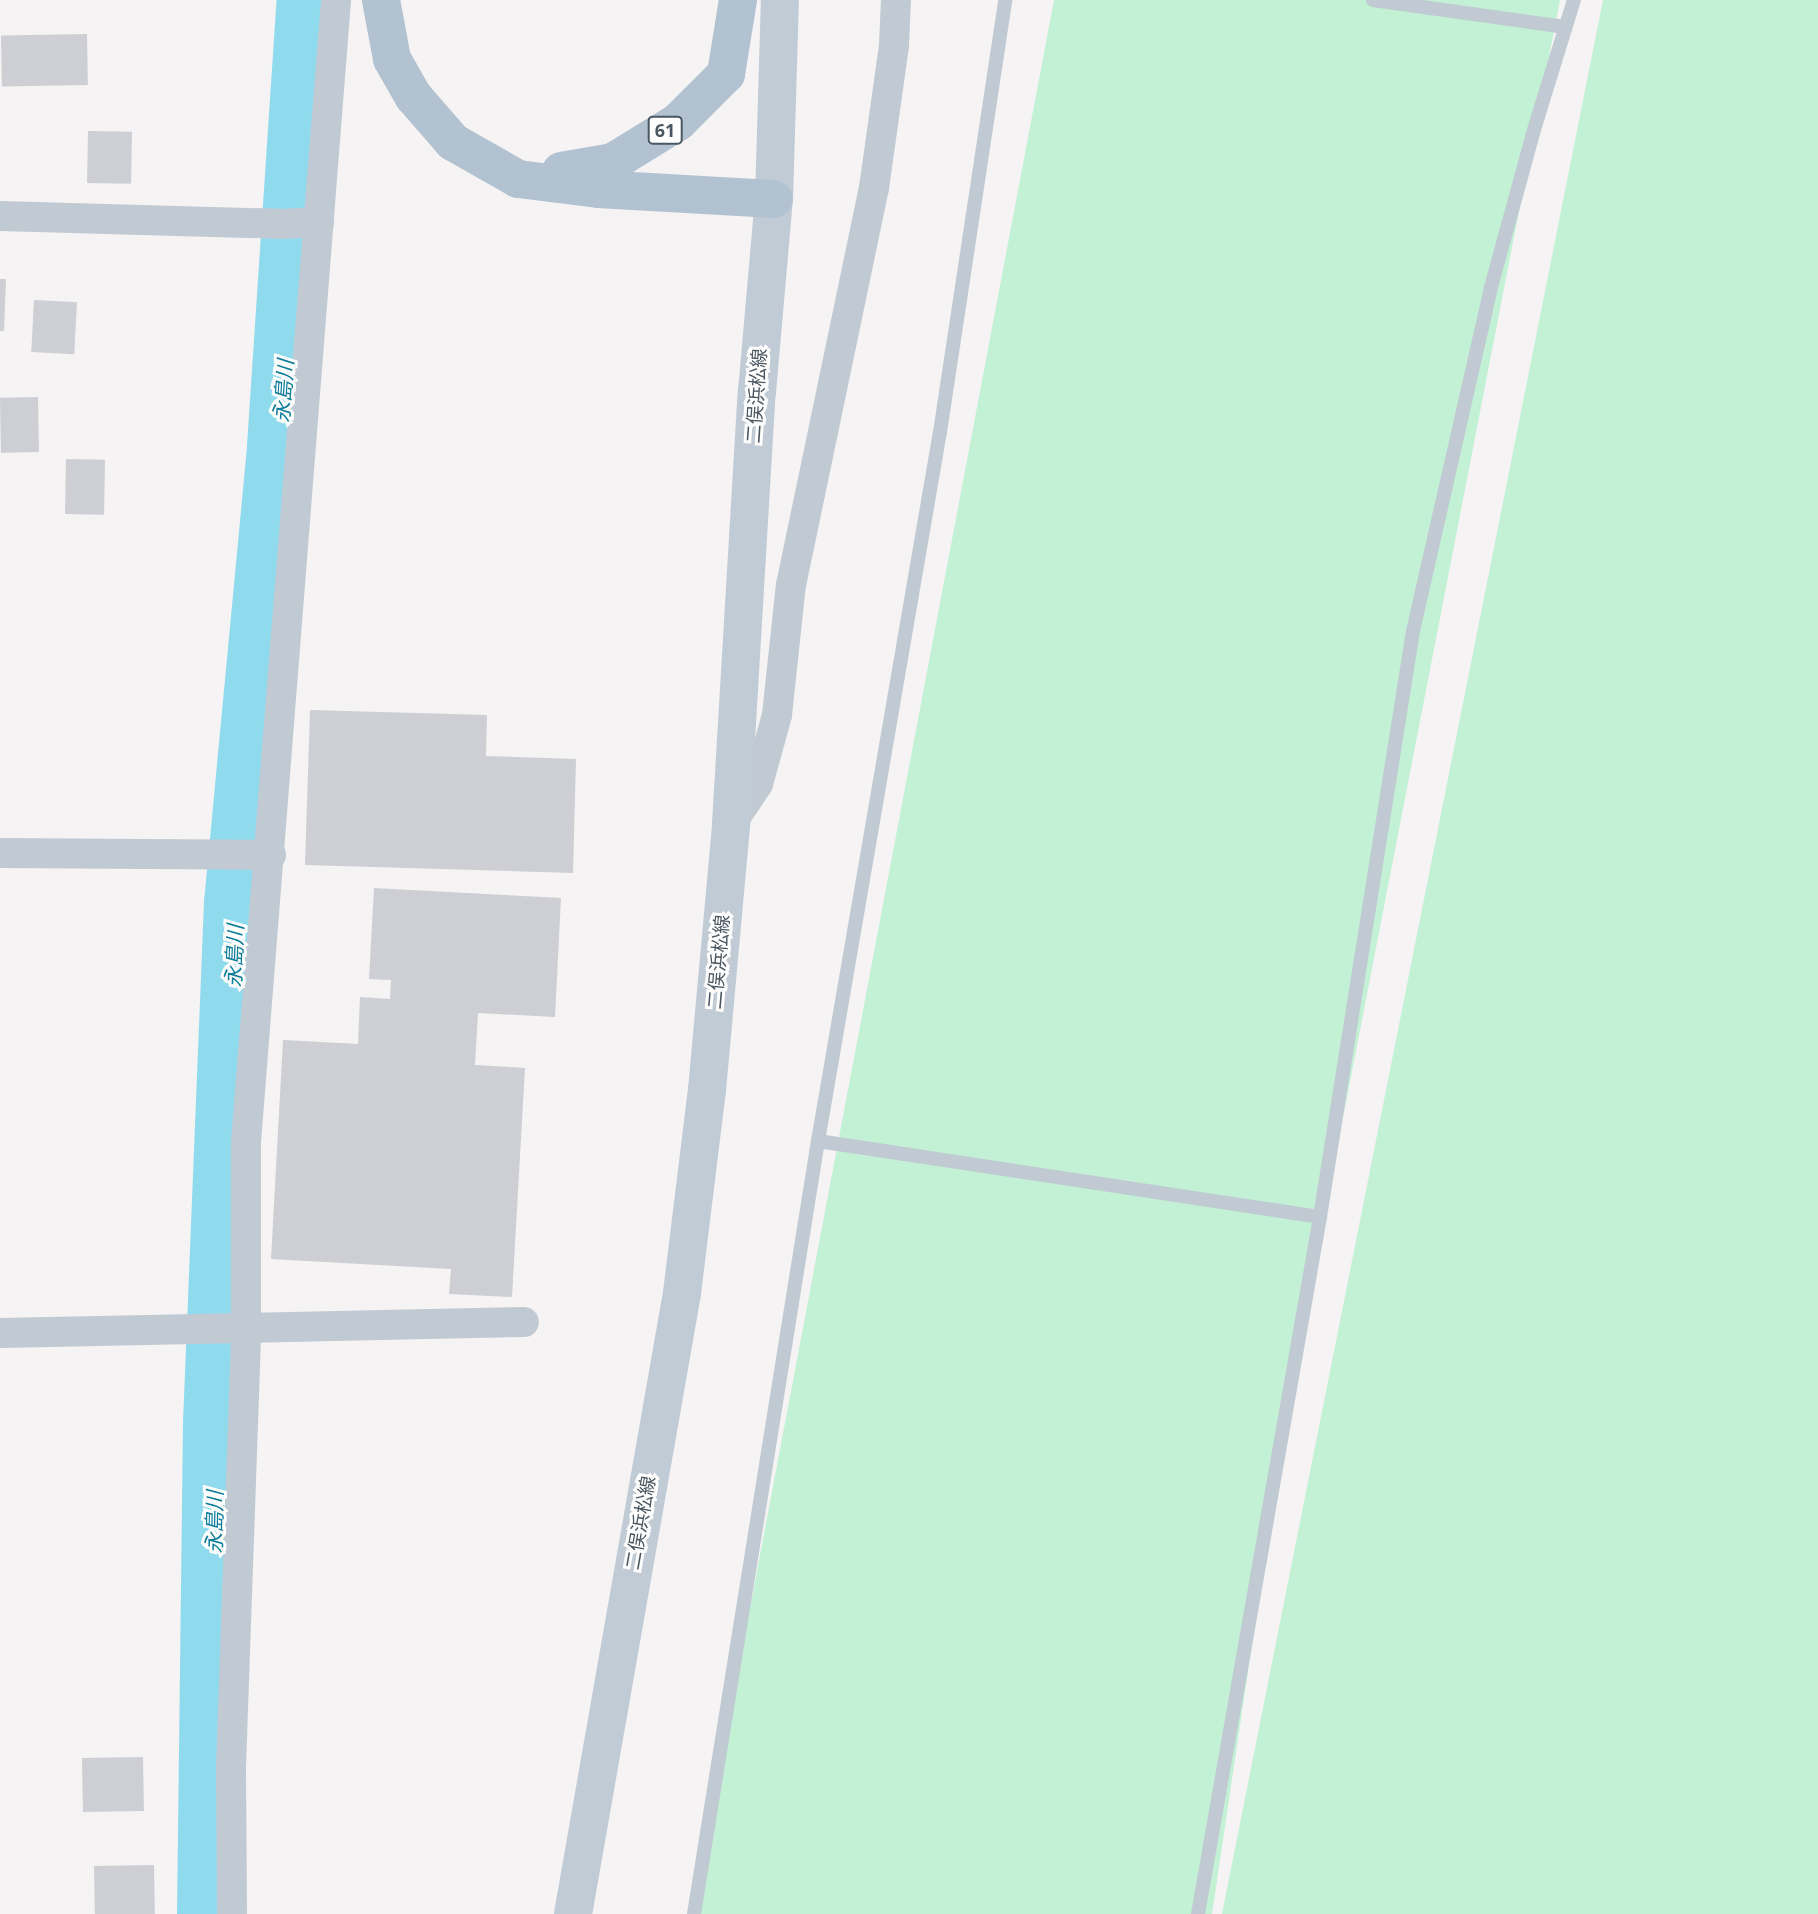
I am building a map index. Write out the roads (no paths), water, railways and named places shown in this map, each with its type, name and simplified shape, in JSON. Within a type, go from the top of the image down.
[{"type":"main road","points":[[381,0],[392,60],[413,96],[453,142],[518,179],[598,189],[774,199]]},
{"type":"main road","name":"61","points":[[518,179],[613,162],[678,122],[726,74],[738,0]]},
{"type":"main road","name":"二俣浜松線","points":[[573,1914],[682,1293],[707,1090],[731,824],[757,392],[774,199],[780,0]]},
{"type":"street","points":[[232,1914],[231,1767],[245,1328],[246,1142],[336,0]]},
{"type":"street","points":[[731,824],[758,784],[777,715],[791,585],[874,188],[894,44],[896,0]]},
{"type":"street","points":[[0,216],[281,224],[318,222]]},
{"type":"street","points":[[0,853],[270,855]]},
{"type":"street","points":[[0,1334],[524,1322]]},
{"type":"lane","points":[[694,1914],[818,1141],[940,432],[1005,0]]},
{"type":"lane","points":[[1373,0],[1565,27]]},
{"type":"lane","points":[[1198,1914],[1320,1217],[1413,631],[1491,287],[1574,0]]},
{"type":"lane","points":[[818,1141],[1320,1217]]},
{"type":"waterway","name":"永島川","points":[[209,1914],[215,1423],[236,903],[279,446],[309,0]]}]
